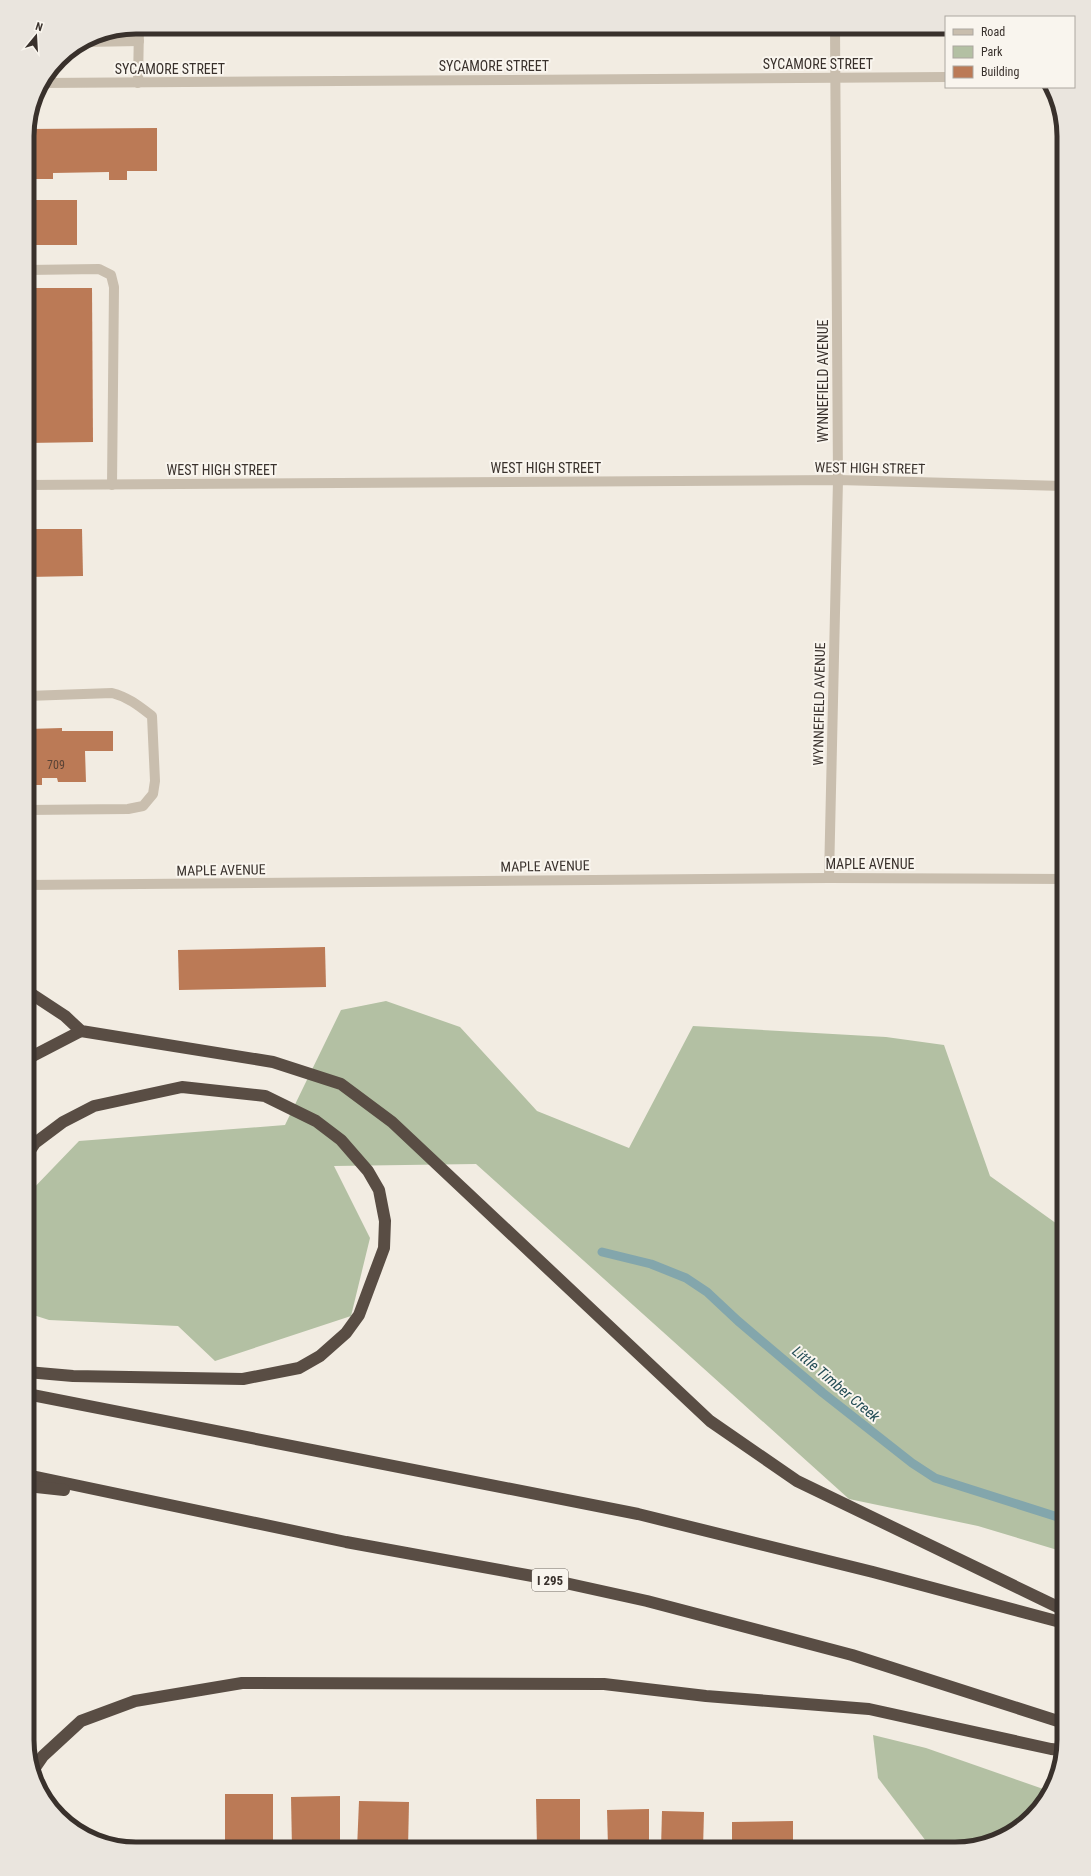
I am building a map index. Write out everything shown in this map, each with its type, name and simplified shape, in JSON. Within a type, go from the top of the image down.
[{"type":"highway","points":[[34,996],[65,1016],[81,1031],[273,1062],[341,1084],[392,1122],[710,1421],[797,1481],[1057,1607]]},
{"type":"highway","points":[[34,1055],[81,1031]]},
{"type":"highway","points":[[34,1144],[63,1122],[94,1106],[182,1087],[265,1096],[316,1121],[341,1140],[372,1177],[379,1190],[385,1221],[384,1248],[360,1315],[346,1333],[320,1356],[299,1368],[243,1379],[73,1376],[34,1373]]},
{"type":"highway","points":[[34,1395],[638,1514],[873,1572],[1057,1621]]},
{"type":"highway","name":"I 295","points":[[34,1477],[346,1542],[538,1577],[647,1601],[852,1654],[1057,1721]]},
{"type":"highway","points":[[34,1487],[157,1502]]},
{"type":"highway","points":[[37,1765],[43,1756],[81,1720],[135,1701],[242,1683],[604,1684],[706,1696],[868,1709],[1056,1750]]},
{"type":"street","points":[[138,83],[139,34]]},
{"type":"street","name":"WYNNEFIELD AVENUE","points":[[829,878],[838,480],[835,34]]},
{"type":"street","points":[[97,42],[139,41]]},
{"type":"street","name":"SYCAMORE STREET","points":[[49,83],[945,77]]},
{"type":"street","points":[[34,270],[99,269],[111,275],[114,287],[112,485]]},
{"type":"street","name":"WEST HIGH STREET","points":[[34,485],[838,480],[1057,486]]},
{"type":"street","points":[[34,696],[112,693],[124,696],[137,704],[152,716],[155,781],[153,794],[143,806],[128,809],[34,810]]},
{"type":"street","name":"MAPLE AVENUE","points":[[34,885],[829,878],[1057,879]]},
{"type":"green space","points":[[386,1001],[460,1027],[537,1111],[629,1148],[693,1026],[886,1037],[944,1045],[990,1176],[1057,1224],[1057,1550],[978,1526],[849,1499],[476,1164],[334,1166],[370,1238],[351,1316],[215,1361],[178,1326],[49,1320],[34,1315],[34,1188],[79,1141],[285,1125],[341,1010]]},
{"type":"green space","points":[[873,1735],[926,1748],[1044,1789],[1040,1797],[1022,1817],[1012,1825],[988,1837],[961,1842],[927,1842],[878,1778]]},
{"type":"building","points":[[157,128],[157,171],[127,171],[127,180],[109,180],[109,172],[53,173],[53,179],[36,179],[36,174],[34,174],[34,129]]},
{"type":"building","points":[[34,200],[77,200],[77,245],[34,245]]},
{"type":"building","points":[[34,288],[92,288],[93,442],[34,443]]},
{"type":"building","points":[[34,529],[82,529],[83,576],[34,577]]},
{"type":"building","points":[[62,728],[62,731],[113,731],[113,751],[85,751],[86,782],[58,782],[57,778],[42,778],[42,785],[34,785],[34,729]]},
{"type":"building","points":[[325,947],[326,987],[179,990],[178,950]]},
{"type":"building","points":[[225,1794],[273,1794],[273,1842],[225,1842]]},
{"type":"building","points":[[340,1796],[340,1842],[292,1842],[291,1797]]},
{"type":"building","points":[[536,1799],[580,1799],[580,1842],[537,1842]]},
{"type":"building","points":[[359,1801],[409,1802],[408,1842],[357,1842]]},
{"type":"building","points":[[649,1809],[649,1842],[608,1842],[607,1810]]},
{"type":"building","points":[[662,1811],[704,1812],[703,1842],[661,1842]]},
{"type":"building","points":[[793,1821],[793,1842],[732,1842],[732,1822]]},
{"type":"waterway","name":"Little Timber Creek","points":[[602,1252],[651,1264],[686,1278],[707,1292],[738,1321],[823,1393],[912,1463],[935,1478],[1057,1517]]}]
